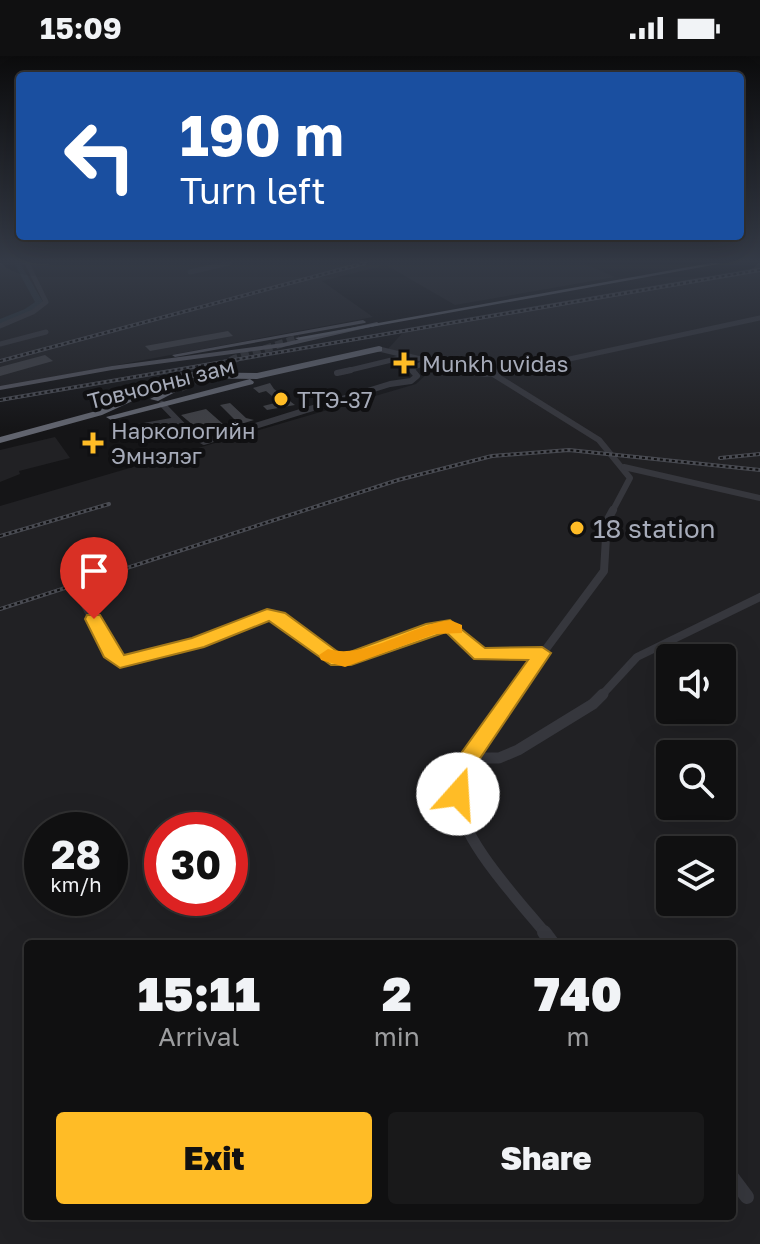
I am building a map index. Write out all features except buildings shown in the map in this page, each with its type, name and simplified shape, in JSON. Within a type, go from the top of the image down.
[{"type":"highway","points":[[296,338],[397,318]]},
{"type":"highway","points":[[383,321],[398,318]]},
{"type":"highway","name":"Товчооны зам","points":[[0,442],[93,416],[182,375],[257,376],[366,349],[379,349]]},
{"type":"highway","name":"Товчооны зам","points":[[0,442],[379,349]]},
{"type":"highway","points":[[93,416],[178,386],[106,418]]},
{"type":"main road","points":[[0,388],[112,368],[331,337],[383,321]]},
{"type":"street","points":[[493,374],[758,318]]},
{"type":"street","points":[[0,344],[46,332]]},
{"type":"street","points":[[379,349],[493,374],[599,440],[624,467],[630,484],[607,521],[604,571],[469,758],[458,794],[460,811],[478,846],[550,940]]},
{"type":"street","points":[[337,373],[407,356]]},
{"type":"street","points":[[162,404],[200,441],[210,441],[390,384],[411,381],[417,376],[412,366],[429,361]]},
{"type":"street","points":[[116,431],[177,420]]},
{"type":"street","points":[[624,467],[760,498]]},
{"type":"street","points":[[77,590],[110,652],[120,662],[197,643],[267,615],[279,617],[338,660],[345,661],[432,628],[450,626],[481,655],[542,653]]},
{"type":"street","points":[[469,758],[499,758],[518,750],[593,704],[637,657],[760,597]]},
{"type":"street","points":[[736,1182],[747,1197]]},
{"type":"shaded area","points":[[0,318],[365,318],[0,387]]},
{"type":"shaded area","points":[[462,318],[760,318],[760,1244],[0,1244],[0,506],[416,384],[441,361],[388,349],[407,328]]},
{"type":"shaded area","points":[[55,437],[70,458],[19,471],[20,474],[0,482],[0,450]]},
{"type":"waterway","points":[[0,322],[9,318]]},
{"type":"tunnel","points":[[209,372],[234,359],[299,338]]},
{"type":"tunnel","points":[[180,387],[213,370]]},
{"type":"railway","points":[[0,361],[159,318]]},
{"type":"railway","points":[[0,400],[477,318]]},
{"type":"railway","points":[[0,609],[398,480],[492,456],[569,450],[760,470]]},
{"type":"railway","points":[[720,458],[760,454]]},
{"type":"railway","points":[[0,536],[109,504]]},
{"type":"slow traffic","points":[[328,655],[345,661],[432,628],[450,626],[456,629]]},
{"type":"place","name":"Munkh uvidas","points":[[404,363]]},
{"type":"place","name":"ТТЭ-37","points":[[281,399]]},
{"type":"place","name":"Наркологийн Эмнэлэг","points":[[93,443]]},
{"type":"place","name":"18 station","points":[[577,528]]},
{"type":"route","points":[[94,619],[110,652],[120,662],[197,643],[267,615],[279,617],[328,655],[345,661],[432,628],[450,626],[481,655],[542,653],[469,758],[458,794]]}]
